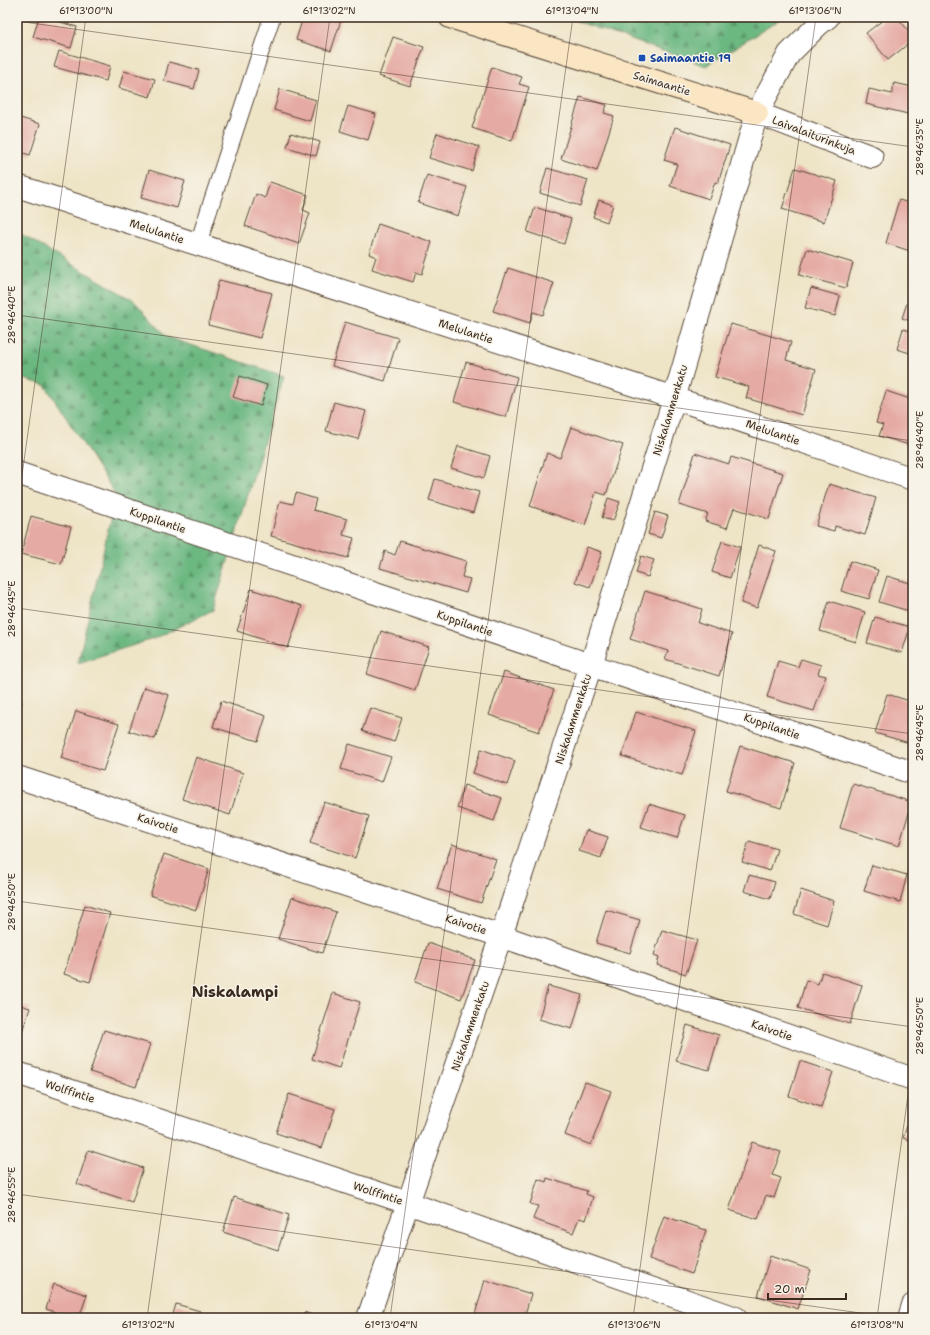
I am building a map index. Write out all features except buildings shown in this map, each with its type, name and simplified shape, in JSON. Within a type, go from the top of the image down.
[{"type":"street","name":"Saimaantie","points":[[450,17],[756,113]]},
{"type":"street","points":[[756,113],[789,54],[828,17]]},
{"type":"street","name":"Laivalaiturinkuja","points":[[756,113],[872,158]]},
{"type":"street","name":"Niskalammenkatu","points":[[368,1318],[501,936],[591,665],[674,399],[756,113]]},
{"type":"street","name":"Melulantie","points":[[17,186],[674,399],[913,479]]},
{"type":"street","name":"Kuppilantie","points":[[17,473],[913,773]]},
{"type":"street","name":"Kaivotie","points":[[17,777],[501,936],[913,1079]]},
{"type":"street","name":"Wolffintie","points":[[17,1073],[408,1203],[736,1318]]},
{"type":"street","points":[[909,1318],[913,1305]]},
{"type":"lane","points":[[198,244],[272,17]]},
{"type":"green space","points":[[565,17],[784,17],[706,66]]},
{"type":"green space","points":[[19,233],[134,301],[167,337],[284,376],[213,610],[153,639],[78,663],[116,495],[45,385],[17,377],[17,234]]},
{"type":"place","name":"Saimaantie 19","points":[[642,58]]},
{"type":"district","name":"Niskalampi","points":[[235,992]]}]
